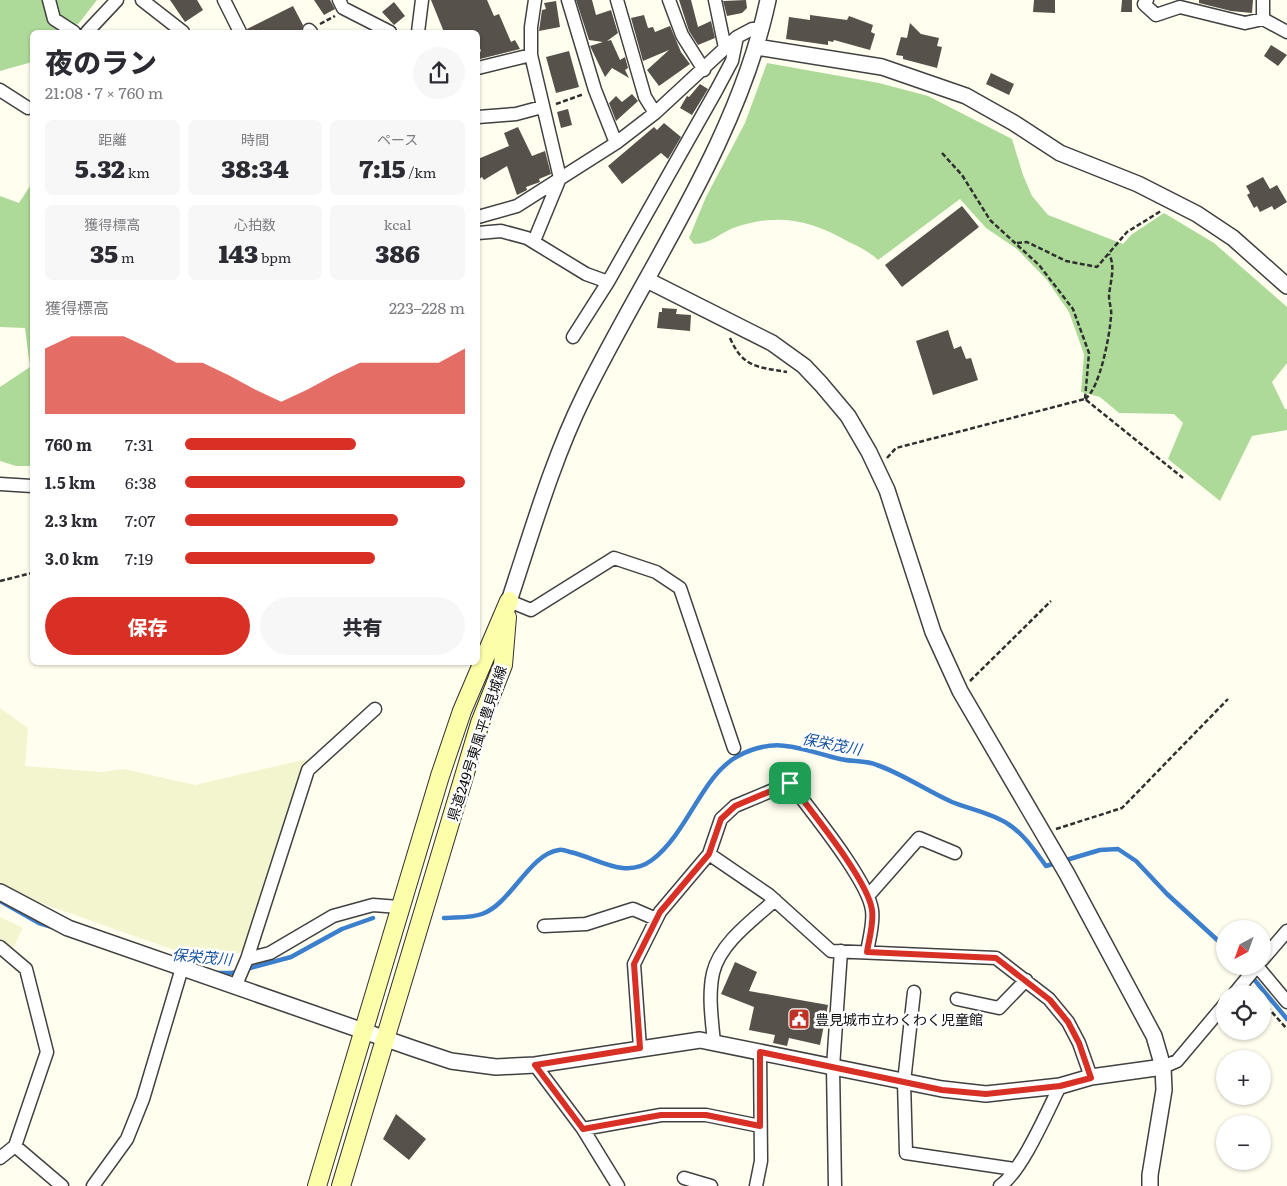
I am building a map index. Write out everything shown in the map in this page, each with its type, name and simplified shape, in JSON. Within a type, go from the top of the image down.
[{"type":"main road","name":"県道249号東風平豊見城線","points":[[317,1186],[399,907],[462,711],[509,601]]},
{"type":"main road","name":"県道249号東風平豊見城線","points":[[341,1186],[480,723],[504,665],[509,601]]},
{"type":"street","points":[[49,0],[54,18],[54,30]]},
{"type":"street","points":[[89,30],[117,0]]},
{"type":"street","points":[[142,0],[180,30]]},
{"type":"street","points":[[418,30],[422,0]]},
{"type":"street","points":[[534,241],[560,178],[531,55],[531,27],[535,0]]},
{"type":"street","points":[[568,0],[595,90],[616,143]]},
{"type":"street","points":[[618,0],[645,97],[656,113]]},
{"type":"street","points":[[669,0],[682,35],[704,70]]},
{"type":"street","points":[[715,0],[725,48]]},
{"type":"street","points":[[734,748],[680,588],[656,572],[614,558],[531,610],[509,601],[568,431],[601,362],[647,280],[726,125],[756,47],[768,0]]},
{"type":"street","points":[[1147,0],[1144,4],[1156,15],[1180,7],[1245,23],[1263,19],[1287,32]]},
{"type":"street","points":[[1263,0],[1263,19]]},
{"type":"street","points":[[230,2],[239,30]]},
{"type":"street","points":[[341,4],[386,30]]},
{"type":"street","points":[[54,18],[71,30]]},
{"type":"street","points":[[480,215],[517,206],[616,143],[656,113],[737,37],[752,29],[761,29]]},
{"type":"street","points":[[574,337],[608,282],[716,91],[732,61],[737,37]]},
{"type":"street","points":[[756,47],[882,67],[946,88],[999,114],[1060,153],[1138,184],[1198,214],[1233,238],[1287,286]]},
{"type":"street","points":[[480,68],[531,55]]},
{"type":"street","points":[[0,90],[30,106]]},
{"type":"street","points":[[480,117],[516,114],[542,108]]},
{"type":"street","points":[[480,233],[501,231],[534,241],[586,274],[608,282]]},
{"type":"street","points":[[647,280],[772,343],[804,366],[848,416],[877,467],[887,490],[933,632],[960,691],[1055,852],[1154,1036],[1163,1067],[1164,1090],[1150,1175],[1150,1186]]},
{"type":"street","points":[[0,484],[30,486]]},
{"type":"street","points":[[235,987],[247,959],[308,770],[375,709]]},
{"type":"street","points":[[640,1048],[634,964],[656,919],[709,854],[721,819],[735,806],[790,783],[850,865],[868,896],[872,910],[867,952]]},
{"type":"street","points":[[868,896],[919,838],[955,853]]},
{"type":"street","points":[[709,854],[775,900],[831,951],[996,958],[1050,1000],[1068,1022],[1079,1043],[1091,1078]]},
{"type":"street","points":[[0,892],[68,928],[235,987],[385,1039],[466,1063],[496,1067],[535,1065],[700,1040],[942,1090],[986,1094],[1060,1086],[1091,1078],[1163,1067],[1176,1061],[1216,1014]]},
{"type":"street","points":[[714,1043],[711,994],[713,972],[724,951],[737,935],[775,900]]},
{"type":"street","points":[[247,959],[270,953],[333,916],[373,905],[399,907]]},
{"type":"street","points":[[544,926],[586,924],[633,909],[656,919]]},
{"type":"street","points":[[1271,950],[1287,931]]},
{"type":"street","points":[[0,947],[26,969],[46,1052],[14,1146],[0,1158]]},
{"type":"street","points":[[835,1186],[833,1067],[840,951]]},
{"type":"street","points":[[93,1186],[127,1139],[143,1099],[182,968]]},
{"type":"street","points":[[1242,985],[1250,975]]},
{"type":"street","points":[[1266,975],[1287,1002]]},
{"type":"street","points":[[957,999],[999,1008],[1026,980]]},
{"type":"street","points":[[914,992],[904,1082],[906,1153],[1014,1169]]},
{"type":"street","points":[[756,1186],[761,1161],[760,1052]]},
{"type":"street","points":[[535,1065],[583,1129],[618,1186]]},
{"type":"street","points":[[1000,1186],[1006,1182],[1027,1150],[1060,1086]]},
{"type":"street","points":[[583,1129],[661,1115],[706,1115],[760,1126]]},
{"type":"street","points":[[14,1146],[62,1186]]},
{"type":"street","points":[[684,1178],[711,1186]]},
{"type":"path","points":[[312,30],[340,13],[341,4]]},
{"type":"path","points":[[542,108],[595,90]]},
{"type":"path","points":[[942,153],[962,175],[990,220],[1017,243],[1058,287],[1073,309],[1090,353],[1085,399]]},
{"type":"path","points":[[1017,243],[1027,242],[1066,261],[1097,267],[1127,232],[1152,217],[1173,200]]},
{"type":"path","points":[[877,467],[896,448],[1085,399],[1092,394],[1100,376],[1112,314],[1109,298],[1112,260],[1109,254]]},
{"type":"path","points":[[727,319],[727,330],[737,353],[750,364],[790,373],[797,372],[804,366]]},
{"type":"path","points":[[1085,399],[1182,478]]},
{"type":"path","points":[[0,581],[30,574]]},
{"type":"path","points":[[960,691],[1051,601]]},
{"type":"path","points":[[1044,833],[1122,808],[1228,699]]},
{"type":"path","points":[[1271,1011],[1287,1029]]},
{"type":"green space","points":[[0,0],[97,0],[71,30],[30,30],[30,63],[0,71]]},
{"type":"green space","points":[[767,63],[879,83],[928,96],[1012,139],[1023,175],[1032,196],[1048,215],[1123,244],[1131,235],[1164,213],[1214,243],[1287,307],[1287,363],[1272,382],[1285,409],[1287,409],[1287,430],[1252,436],[1220,501],[1168,459],[1183,423],[1174,414],[1119,413],[1100,397],[1081,392],[1084,354],[1069,312],[1047,280],[1017,249],[986,228],[960,199],[878,260],[835,234],[794,221],[766,220],[751,223],[731,229],[706,242],[694,244],[689,238],[706,197],[745,123]]},
{"type":"green space","points":[[30,186],[30,367],[25,328],[0,327],[0,196],[19,203]]},
{"type":"green space","points":[[30,367],[30,466],[16,466],[0,461],[0,387]]},
{"type":"green space","points":[[0,708],[28,728],[25,766],[100,772],[124,769],[195,785],[307,759],[245,949],[230,958],[217,959],[185,954],[27,898],[0,882]]},
{"type":"green space","points":[[0,917],[23,928],[13,948],[0,938]]},
{"type":"building","points":[[170,0],[197,0],[203,10],[185,22]]},
{"type":"building","points":[[314,0],[330,0],[335,9],[324,15]]},
{"type":"building","points":[[431,0],[487,0],[494,16],[499,14],[511,42],[515,40],[520,49],[480,59],[480,30],[443,30]]},
{"type":"building","points":[[576,0],[592,0],[596,15],[611,10],[618,33],[607,41],[611,40],[620,60],[625,57],[628,68],[625,70],[629,78],[612,68],[605,77],[590,46],[603,42],[589,40]]},
{"type":"building","points":[[679,0],[691,0],[698,27],[711,21],[715,38],[698,45],[689,31]]},
{"type":"building","points":[[746,0],[747,8],[742,13],[727,16],[723,1]]},
{"type":"building","points":[[1034,0],[1055,0],[1055,13],[1033,12]]},
{"type":"building","points":[[1122,0],[1132,0],[1132,12],[1121,12]]},
{"type":"building","points":[[1199,0],[1253,0],[1252,13],[1231,11],[1199,3]]},
{"type":"building","points":[[556,1],[560,27],[539,31],[542,10],[546,9],[544,3]]},
{"type":"building","points":[[394,2],[405,16],[394,25],[382,12]]},
{"type":"building","points":[[293,6],[303,25],[302,30],[247,29]]},
{"type":"building","points":[[644,15],[648,28],[653,27],[655,32],[670,26],[681,52],[690,64],[659,86],[647,70],[669,50],[643,61],[631,18]]},
{"type":"building","points":[[810,15],[847,20],[849,16],[873,25],[871,32],[875,34],[870,50],[834,40],[833,42],[828,41],[828,45],[786,39],[789,17],[810,20]]},
{"type":"building","points":[[910,23],[921,34],[939,38],[937,46],[942,47],[937,68],[903,59],[903,56],[896,55],[901,37],[907,38]]},
{"type":"building","points":[[1271,45],[1287,55],[1278,66],[1264,56]]},
{"type":"building","points":[[569,51],[579,87],[556,93],[546,57]]},
{"type":"building","points":[[991,73],[1014,84],[1009,95],[986,84]]},
{"type":"building","points":[[700,84],[708,89],[692,115],[680,108],[687,96],[689,97]]},
{"type":"building","points":[[632,94],[638,101],[616,121],[609,103],[616,96],[622,102]]},
{"type":"building","points":[[568,109],[572,125],[561,128],[557,112]]},
{"type":"building","points":[[664,123],[681,137],[668,159],[661,153],[622,184],[608,166],[654,127],[657,130]]},
{"type":"building","points":[[518,127],[532,156],[545,151],[551,174],[539,179],[540,182],[526,187],[527,190],[517,195],[507,166],[484,180],[482,177],[480,178],[480,158],[509,146],[504,133]]},
{"type":"building","points":[[1263,177],[1270,189],[1277,185],[1287,202],[1274,210],[1272,206],[1260,212],[1257,206],[1254,208],[1247,195],[1250,193],[1246,186]]},
{"type":"building","points":[[962,206],[979,227],[902,287],[885,265]]},
{"type":"building","points":[[662,308],[677,309],[676,314],[691,315],[690,331],[657,328],[659,312],[662,312]]},
{"type":"building","points":[[948,330],[954,349],[961,346],[966,359],[971,358],[978,380],[933,395],[916,341]]},
{"type":"building","points":[[735,962],[757,972],[749,991],[828,1005],[820,1045],[789,1038],[787,1046],[773,1043],[775,1035],[749,1030],[754,1007],[721,994]]},
{"type":"building","points":[[396,1114],[426,1139],[409,1160],[383,1139]]},
{"type":"waterway","name":"保栄茂川","points":[[444,918],[468,917],[482,914],[492,909],[538,860],[548,853],[559,850],[611,866],[622,868],[642,866],[665,849],[686,820],[704,790],[725,765],[738,756],[752,750],[777,745],[789,746],[845,760],[873,763],[952,802],[995,817],[1019,833],[1046,866],[1100,850],[1118,849],[1136,861],[1167,894],[1216,939]]},
{"type":"waterway","name":"保栄茂川","points":[[0,901],[39,923],[52,927]]},
{"type":"waterway","name":"保栄茂川","points":[[215,973],[232,973],[291,957],[342,929],[373,918]]},
{"type":"waterway","name":"保栄茂川","points":[[1250,975],[1287,1019]]},
{"type":"place","name":"豊見城市立わくわく児童館","points":[[799,1019]]},
{"type":"route","points":[[790,783],[850,865],[866,892],[872,910],[867,952],[996,958],[1032,984],[1050,1000],[1068,1022],[1079,1043],[1091,1078],[1060,1086],[986,1094],[942,1090],[760,1052],[760,1126],[706,1115],[661,1115],[583,1129],[535,1065],[640,1048],[634,964],[660,912],[709,854],[721,819],[735,806],[790,783]]}]
